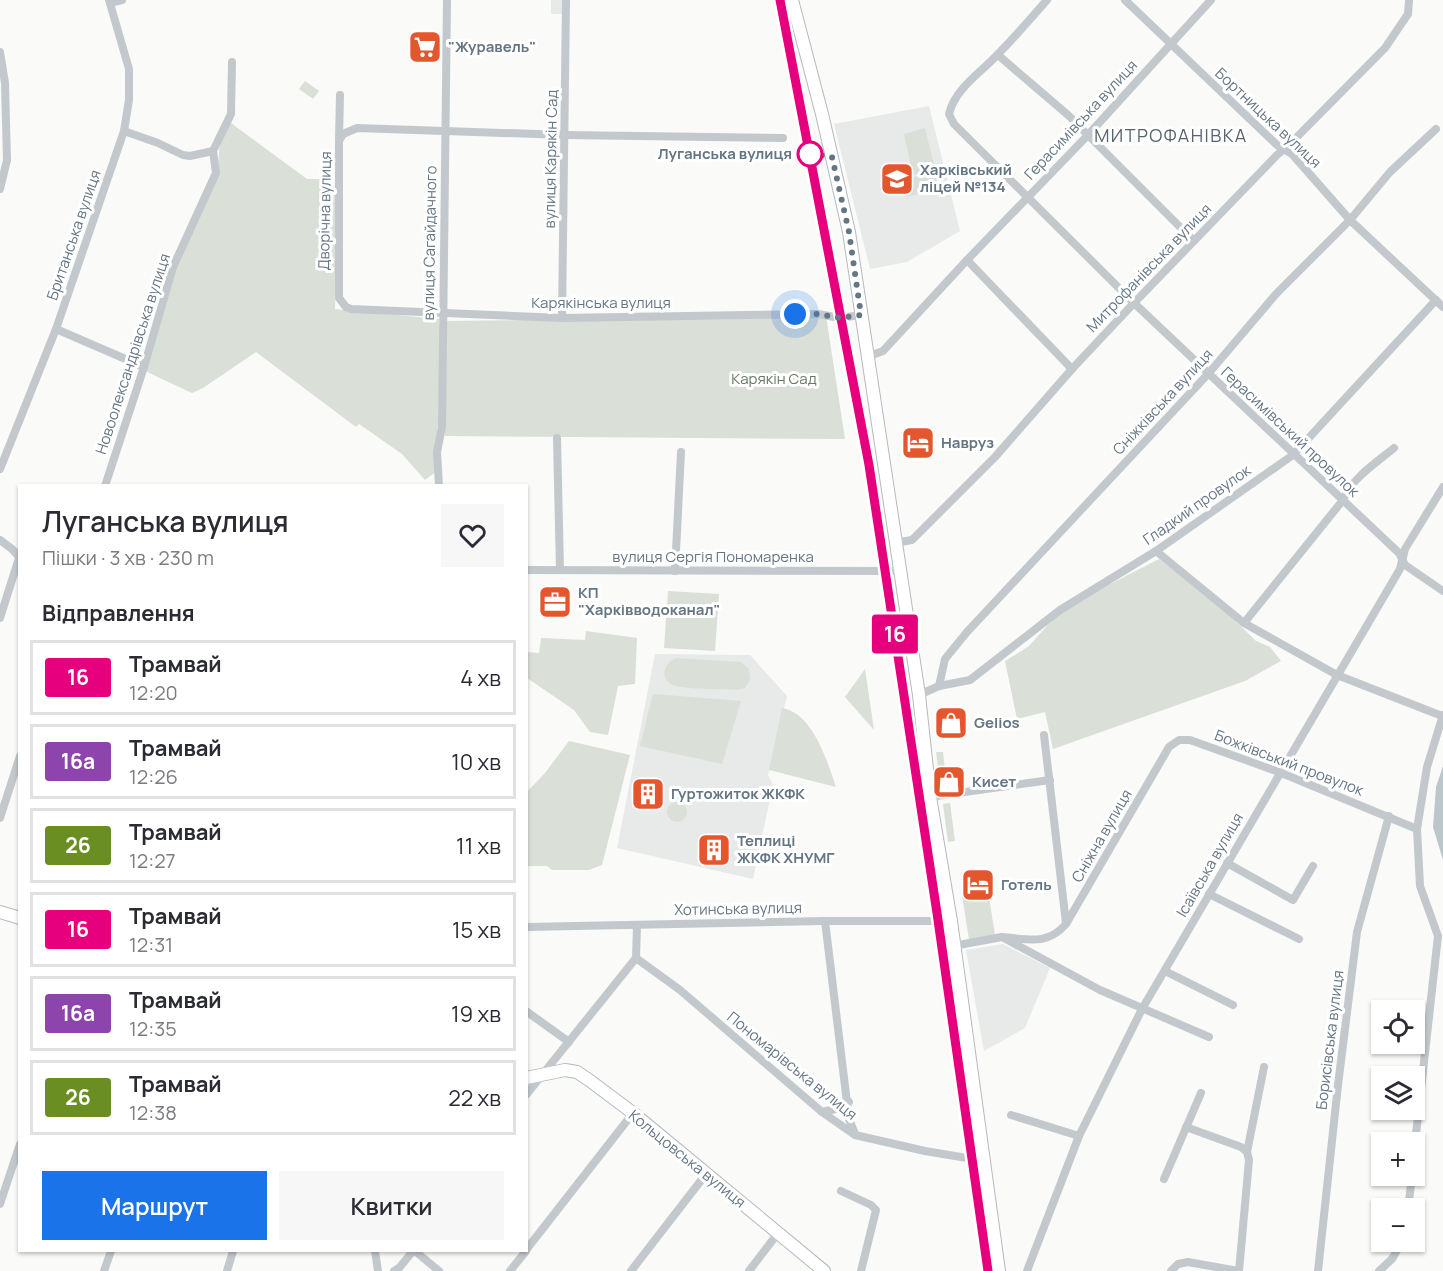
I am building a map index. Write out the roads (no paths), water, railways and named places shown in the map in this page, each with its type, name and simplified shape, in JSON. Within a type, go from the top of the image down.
[{"type":"main road","points":[[792,0],[849,232],[918,695],[930,797],[951,921],[999,1271]]},
{"type":"main road","points":[[0,912],[18,917]]},
{"type":"main road","name":"Кольцовська вулиця","points":[[528,1078],[560,1070],[577,1072],[633,1113],[824,1271]]},
{"type":"street","name":"Британська вулиця","points":[[0,469],[56,328],[124,131],[129,100],[129,69],[109,2],[122,0]]},
{"type":"street","name":"вулиця Сагайдачного","points":[[439,484],[437,452],[442,427],[447,0]]},
{"type":"street","name":"вулиця Карякін Сад","points":[[562,318],[566,0]]},
{"type":"street","points":[[1047,0],[998,55],[1068,115],[1194,242]]},
{"type":"street","name":"Бортницька вулиця","points":[[1125,0],[1277,145],[1292,154],[1350,220],[1443,307]]},
{"type":"street","name":"Герасимівська вулиця","points":[[867,357],[883,351],[1088,135],[1211,0]]},
{"type":"street","name":"Митрофанівська вулиця","points":[[895,543],[912,540],[995,457],[1072,369],[1134,303],[1385,48],[1408,14],[1409,0]]},
{"type":"street","points":[[0,52],[3,83],[3,142],[7,160],[0,189]]},
{"type":"street","name":"Герасимівський провулок","points":[[998,55],[961,91],[951,106],[949,114],[954,124],[1134,303],[1399,553],[1405,565],[1443,591]]},
{"type":"street","name":"Новоолександрівська вулиця","points":[[106,484],[144,367],[173,267],[216,173],[213,152],[231,114],[232,62]]},
{"type":"street","points":[[339,141],[340,95]]},
{"type":"street","name":"Дворічна вулиця","points":[[342,303],[338,292],[339,141],[344,134],[357,128],[445,130]]},
{"type":"street","name":"Сніжківська вулиця","points":[[939,686],[945,659],[967,632],[1208,374],[1276,294],[1350,220],[1390,172],[1436,129]]},
{"type":"street","points":[[445,130],[565,135],[783,138]]},
{"type":"street","points":[[124,131],[183,155],[213,152]]},
{"type":"street","points":[[967,260],[1072,369]]},
{"type":"street","name":"Гладкий провулок","points":[[939,686],[970,680],[1060,610],[1156,551],[1293,455],[1436,300]]},
{"type":"street","name":"Карякінська вулиця","points":[[342,303],[351,309],[562,318],[818,314],[840,318],[861,315]]},
{"type":"street","points":[[56,328],[144,367]]},
{"type":"street","points":[[557,438],[560,570]]},
{"type":"street","points":[[1244,623],[1343,500],[1345,494],[1365,471],[1394,447]]},
{"type":"street","points":[[675,571],[681,452]]},
{"type":"street","name":"Ісаївська вулиця","points":[[1027,1271],[1079,1136],[1142,1009],[1400,569],[1405,549],[1443,487]]},
{"type":"street","points":[[0,540],[18,557]]},
{"type":"street","points":[[1156,551],[1244,623],[1337,675],[1443,716],[1427,767],[1417,829],[1420,886],[1438,936],[1416,1132]]},
{"type":"street","points":[[0,618],[18,561]]},
{"type":"street","name":"вулиця Сергія Пономаренка","points":[[528,570],[899,571]]},
{"type":"street","points":[[918,695],[939,686]]},
{"type":"street","points":[[1044,735],[1066,924]]},
{"type":"street","name":"Божківський провулок","points":[[1179,740],[1190,740],[1279,772],[1417,829]]},
{"type":"street","name":"Сніжна вулиця","points":[[1044,940],[1057,934],[1066,924],[1169,747],[1179,740]]},
{"type":"street","points":[[0,818],[18,762]]},
{"type":"street","points":[[930,797],[1050,780]]},
{"type":"street","name":"Борисівська вулиця","points":[[1318,1271],[1357,932],[1389,816]]},
{"type":"street","points":[[1227,863],[1293,900],[1313,866]]},
{"type":"street","points":[[1209,894],[1299,939]]},
{"type":"street","points":[[1063,901],[1069,906],[1076,907]]},
{"type":"street","points":[[825,921],[849,1102],[849,1119],[855,1135]]},
{"type":"street","name":"Хотинська вулиця","points":[[528,927],[951,921]]},
{"type":"street","points":[[528,1092],[636,958],[637,925]]},
{"type":"street","points":[[1002,937],[1100,990],[1209,1037]]},
{"type":"street","points":[[953,946],[1002,937],[1044,940],[1043,958]]},
{"type":"street","name":"Пономарівська вулиця","points":[[636,958],[680,990],[822,1112],[855,1135],[925,1151],[985,1161]]},
{"type":"street","points":[[1165,971],[1233,1005]]},
{"type":"street","points":[[528,1012],[569,1042]]},
{"type":"street","points":[[1170,1271],[1178,1264],[1188,1262],[1238,1271],[1249,1160],[1247,1152],[1264,1067]]},
{"type":"street","points":[[1164,1179],[1201,1093]]},
{"type":"street","points":[[822,1112],[836,1109],[849,1102]]},
{"type":"street","points":[[528,1247],[633,1113]]},
{"type":"street","points":[[1011,1115],[1079,1136]]},
{"type":"street","points":[[1186,1127],[1241,1147],[1247,1152]]},
{"type":"street","points":[[0,1204],[18,1150]]},
{"type":"street","points":[[631,1271],[706,1173]]},
{"type":"street","points":[[841,1191],[875,1208],[876,1213],[861,1271]]},
{"type":"street","points":[[749,1271],[778,1233]]},
{"type":"street","points":[[104,1271],[111,1252]]},
{"type":"street","points":[[227,1271],[233,1252]]},
{"type":"street","points":[[375,1252],[378,1271]]},
{"type":"street","points":[[394,1271],[413,1252]]},
{"type":"street","points":[[415,1252],[439,1271]]},
{"type":"street","points":[[510,1271],[524,1252]]},
{"type":"street","points":[[1382,1269],[1397,1252]]},
{"type":"tram line","points":[[780,0],[869,465],[937,913],[988,1271]]},
{"type":"tram line","name":"16","points":[[780,0],[869,465],[937,913],[988,1271]]},
{"type":"place","name":"\"Журавель\"","points":[[425,47]]},
{"type":"place","name":"Луганська вулиця","points":[[810,154]]},
{"type":"place","name":"Харківський ліцей №134","points":[[897,179]]},
{"type":"place","name":"Навруз","points":[[918,443]]},
{"type":"place","name":"КП \"Харківводоканал\"","points":[[555,602]]},
{"type":"place","name":"Gelios","points":[[951,723]]},
{"type":"place","name":"Кисет","points":[[949,782]]},
{"type":"place","name":"Гуртожиток ЖКФК","points":[[648,794]]},
{"type":"place","name":"Теплиці ЖКФК ХНУМГ","points":[[714,850]]},
{"type":"place","name":"Готель","points":[[978,885]]},
{"type":"district","name":"МИТРОФАНІВКА","points":[[1171,136]]},
{"type":"park label","name":"Карякін Сад","points":[[774,379]]}]
